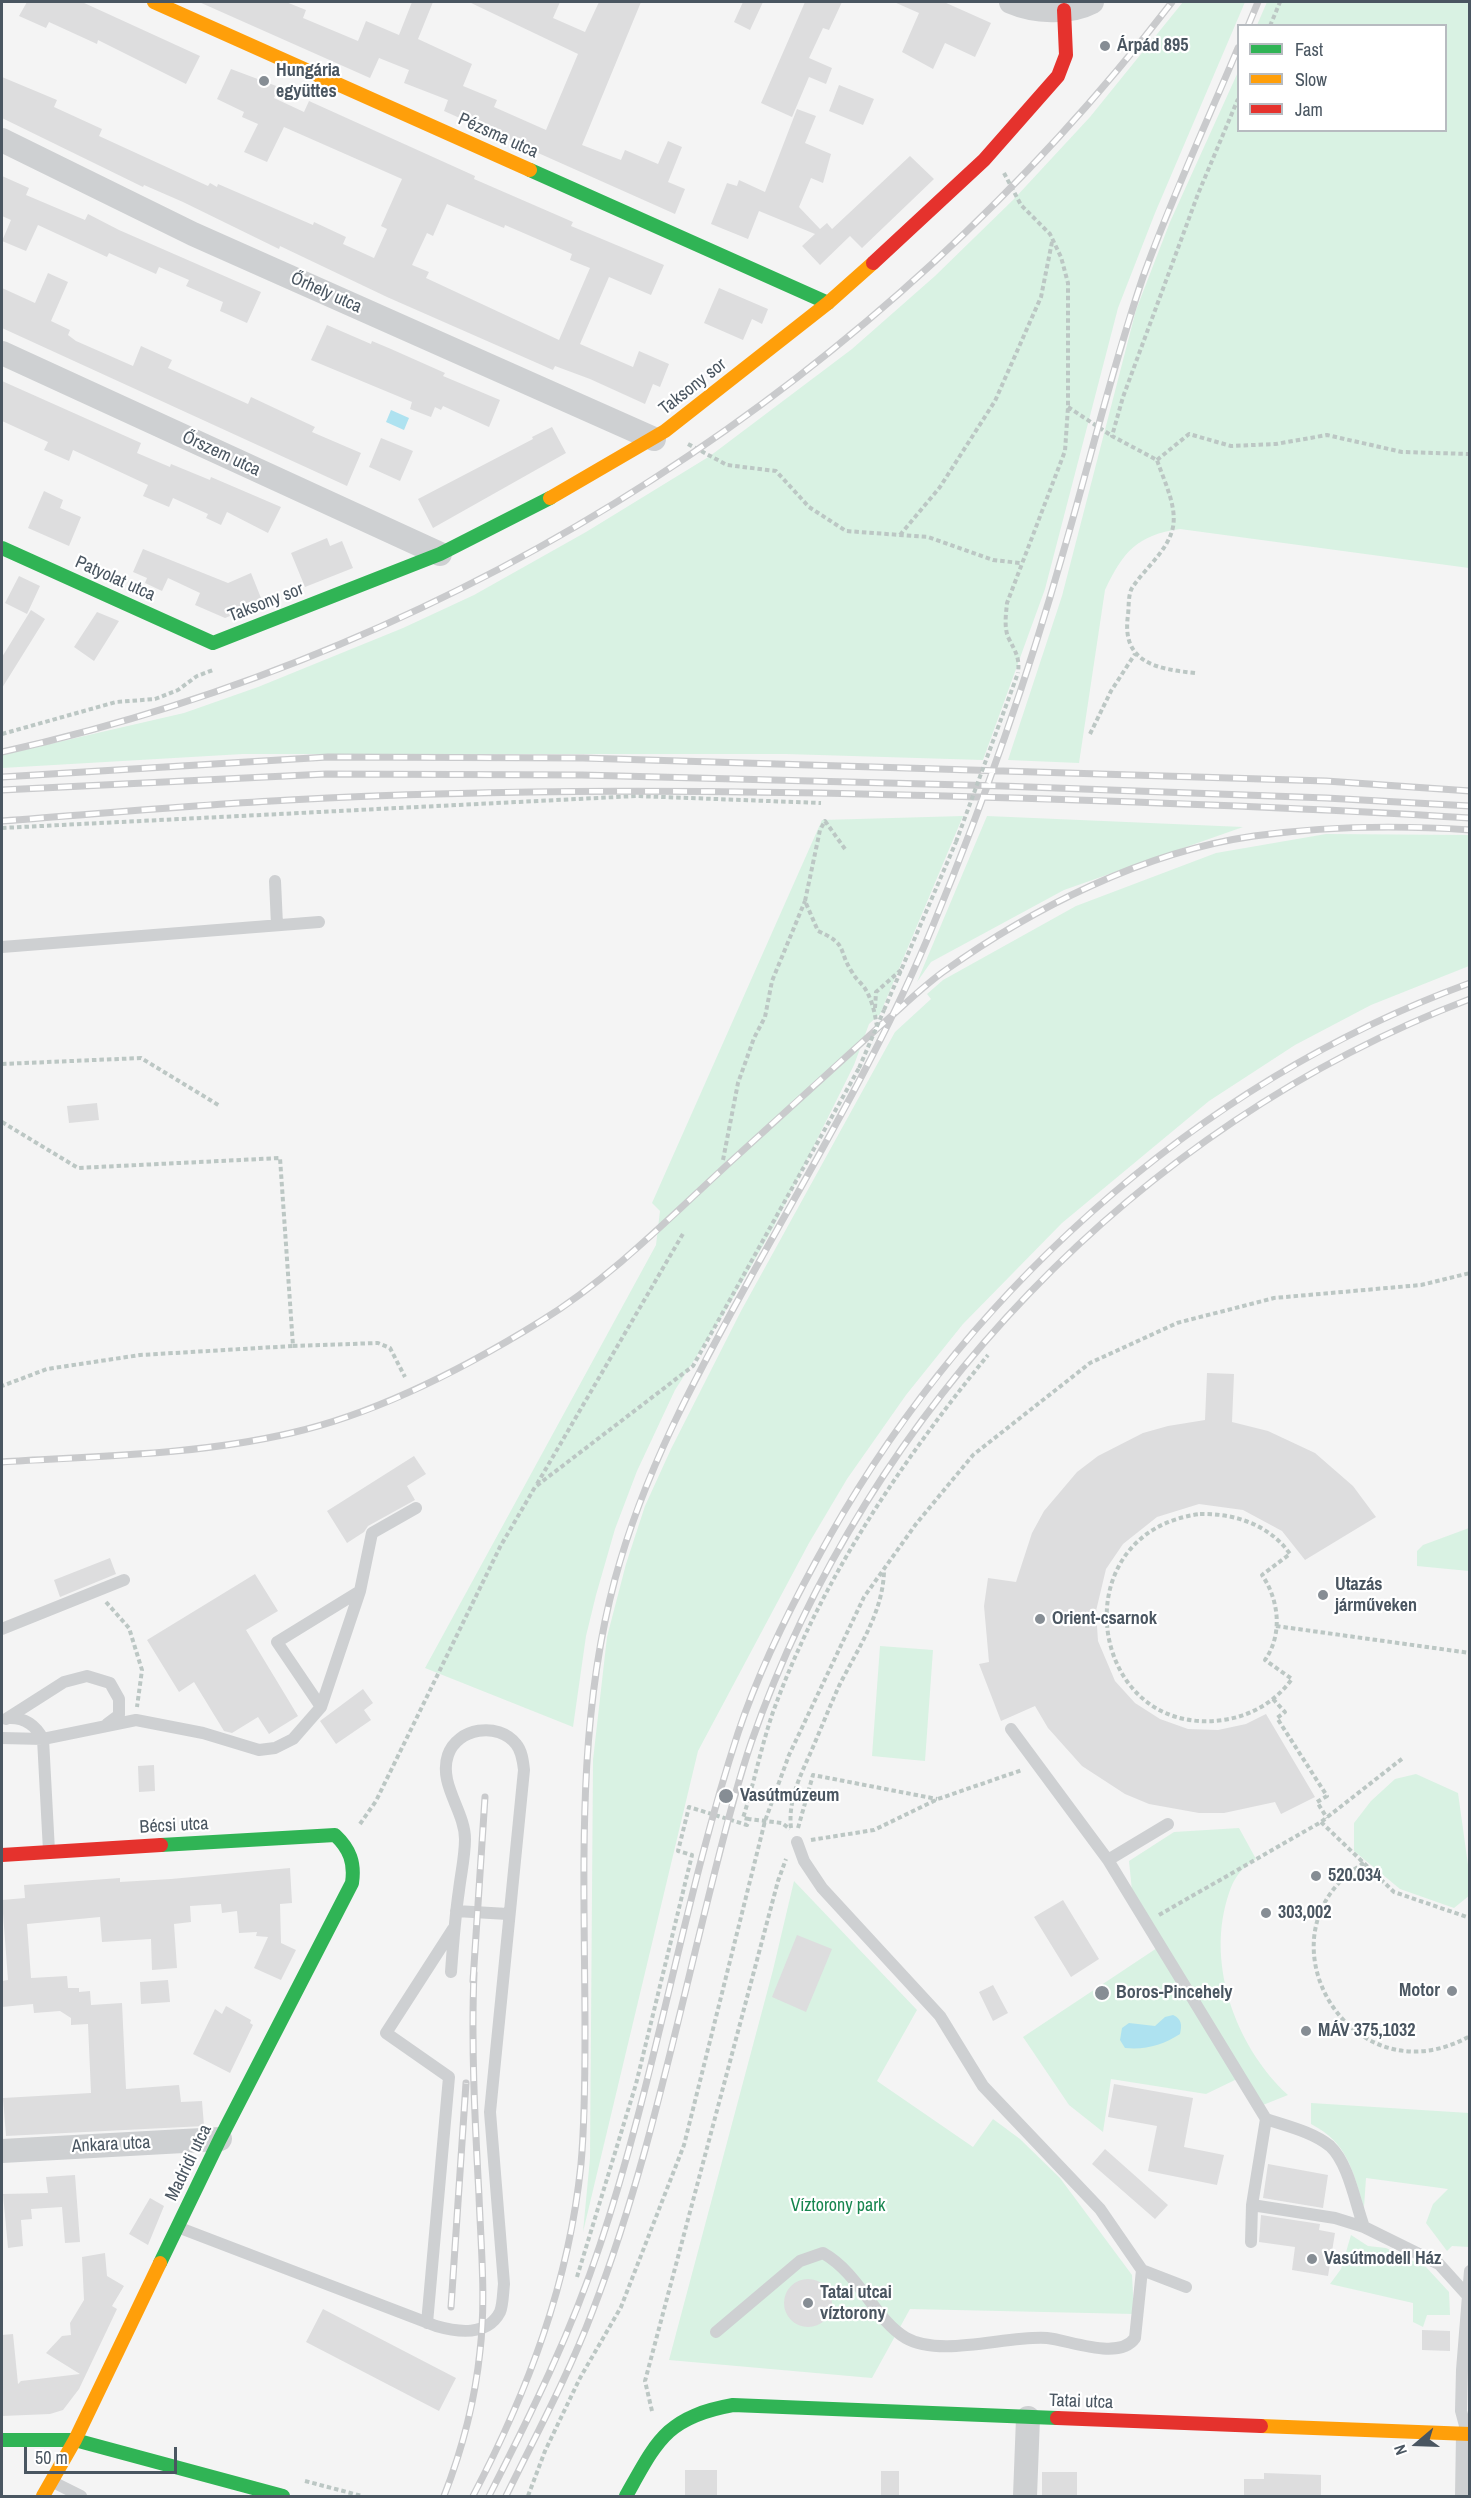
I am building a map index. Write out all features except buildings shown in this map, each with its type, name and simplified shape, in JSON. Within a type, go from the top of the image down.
[{"type":"street","name":"Pézsma utca","points":[[154,2],[828,303]]},
{"type":"street","points":[[1014,3],[1041,10],[1064,9],[1092,2]]},
{"type":"street","name":"Taksony sor","points":[[213,643],[440,554],[537,505],[659,435],[828,303],[918,224],[999,143],[1058,76],[1066,55],[1064,9]]},
{"type":"street","name":"Őrhely utca","points":[[2,140],[193,234],[659,435]]},
{"type":"street","name":"Őrszem utca","points":[[2,353],[440,554]]},
{"type":"street","name":"Patyolat utca","points":[[2,548],[213,643]]},
{"type":"street","name":"Bécsi utca","points":[[2,1855],[335,1835],[346,1845]]},
{"type":"street","name":"Madridi utca","points":[[43,2496],[75,2440],[220,2139],[352,1883],[355,1866],[346,1845]]},
{"type":"street","name":"Ankara utca","points":[[2,2151],[220,2139]]},
{"type":"street","name":"Tatai utca","points":[[663,2433],[693,2413],[733,2405],[1469,2434]]},
{"type":"street","points":[[1025,2496],[1028,2418]]},
{"type":"street","points":[[626,2496],[663,2433]]},
{"type":"street","points":[[1467,2496],[1469,2434]]},
{"type":"street","points":[[2,2440],[75,2440],[283,2496]]},
{"type":"lane","points":[[275,881],[277,925]]},
{"type":"lane","points":[[2,946],[319,922]]},
{"type":"lane","points":[[2,1738],[43,1739],[136,1720],[203,1732],[259,1750],[275,1748],[293,1739],[321,1707],[360,1591],[372,1533],[416,1508]]},
{"type":"lane","points":[[2,1629],[124,1580]]},
{"type":"lane","points":[[321,1707],[277,1642],[360,1591]]},
{"type":"lane","points":[[5,1720],[64,1682],[87,1676],[110,1683],[119,1699],[119,1715],[104,1726]]},
{"type":"lane","points":[[5,1720],[18,1718],[37,1727],[43,1739],[50,1852]]},
{"type":"lane","points":[[1011,1729],[1108,1860],[1148,1921],[1266,2119],[1252,2205],[1251,2242]]},
{"type":"lane","points":[[179,2227],[427,2323],[461,2333],[482,2328],[500,2312],[504,2284],[490,2112],[508,1914],[524,1781],[523,1761],[518,1746],[509,1737],[483,1730],[469,1733],[456,1741],[446,1763],[447,1779],[463,1822],[465,1839],[451,1972]]},
{"type":"lane","points":[[1108,1860],[1168,1824]]},
{"type":"lane","points":[[792,1845],[822,1888],[940,2016],[983,2086],[1100,2210],[1142,2270],[1186,2287]]},
{"type":"lane","points":[[456,1911],[508,1914]]},
{"type":"lane","points":[[427,2323],[449,2077],[386,2033],[454,1928]]},
{"type":"lane","points":[[1266,2119],[1310,2134],[1329,2145],[1338,2156],[1364,2227]]},
{"type":"lane","points":[[1252,2205],[1335,2218],[1364,2227],[1439,2265],[1468,2296]]},
{"type":"lane","points":[[716,2332],[800,2261],[823,2253],[838,2261],[881,2314],[906,2338],[934,2345],[968,2346],[1047,2338],[1085,2347],[1116,2348],[1131,2344],[1135,2338],[1142,2270]]},
{"type":"lane","points":[[1469,2434],[1461,2408],[1470,2271]]},
{"type":"lane","points":[[52,2482],[81,2496]]},
{"type":"path","points":[[1271,24],[1280,2]]},
{"type":"path","points":[[1112,436],[1123,397],[1198,194],[1237,104]]},
{"type":"path","points":[[535,1487],[693,1366],[859,1068],[956,842],[1018,673],[1020,660],[1005,624],[1007,603],[1020,563],[1065,451],[1068,407],[1068,283],[1052,240],[1021,206],[1004,171],[999,143]]},
{"type":"path","points":[[900,536],[940,488],[995,401],[1041,297],[1052,240]]},
{"type":"path","points":[[1068,407],[1112,436],[1157,460],[1174,514],[1173,530],[1156,559],[1131,590],[1126,631],[1135,654],[1160,670],[1195,673]]},
{"type":"path","points":[[1157,460],[1189,434],[1231,446],[1276,444],[1327,435],[1402,453],[1470,454]]},
{"type":"path","points":[[659,435],[727,465],[776,471],[809,507],[846,531],[928,537],[993,560],[1020,563]]},
{"type":"path","points":[[2,734],[116,702],[155,699],[178,690],[197,676],[222,666],[233,635]]},
{"type":"path","points":[[1090,734],[1111,691],[1135,654]]},
{"type":"path","points":[[2,828],[636,796],[821,803]]},
{"type":"path","points":[[723,1160],[738,1083],[754,1038],[765,1017],[772,981],[805,901],[820,830],[825,822],[845,849]]},
{"type":"path","points":[[805,901],[818,931],[834,938],[844,949],[851,972],[865,988],[874,1010],[877,1027]]},
{"type":"path","points":[[874,1010],[876,992],[904,967]]},
{"type":"path","points":[[2,1064],[141,1058],[220,1106]]},
{"type":"path","points":[[2,1122],[78,1168],[280,1158],[293,1346]]},
{"type":"path","points":[[346,1845],[376,1801],[500,1547],[684,1232]]},
{"type":"path","points":[[528,2496],[545,2451],[580,2378],[621,2307],[684,2145],[765,1821],[789,1755],[864,1597],[916,1524],[973,1455],[1090,1364],[1177,1323],[1274,1298],[1421,1285],[1470,1273]]},
{"type":"path","points":[[2,1386],[47,1369],[140,1355],[378,1343],[390,1348],[405,1377]]},
{"type":"path","points":[[938,1799],[813,1776],[797,1833],[782,1823],[743,1818],[773,1712],[824,1599],[852,1544],[890,1484],[939,1415],[988,1355]]},
{"type":"path","points":[[1227,1515],[1265,1530],[1290,1554],[1262,1575],[1273,1599],[1276,1626],[1274,1643],[1265,1660],[1292,1679],[1274,1699],[1243,1716],[1217,1721],[1190,1720],[1158,1708],[1132,1687],[1116,1665],[1107,1639],[1106,1598],[1122,1561],[1150,1532],[1187,1516],[1227,1515]]},
{"type":"path","points":[[663,2433],[650,2408],[645,2381],[778,1881],[792,1845],[789,1811],[800,1776],[839,1687],[877,1610],[884,1591],[884,1569]]},
{"type":"path","points":[[96,1591],[129,1628],[142,1670],[136,1720]]},
{"type":"path","points":[[1276,1626],[1470,1653]]},
{"type":"path","points":[[1274,1699],[1285,1712],[1277,1718],[1327,1796],[1317,1802],[1327,1818]]},
{"type":"path","points":[[1148,1921],[1321,1822],[1403,1758]]},
{"type":"path","points":[[792,1845],[874,1830],[938,1799],[1037,1764]]},
{"type":"path","points":[[577,2277],[636,2084],[692,1855],[678,1851],[689,1807],[747,1825],[749,1819]]},
{"type":"path","points":[[1321,1822],[1394,1892],[1470,1918]]},
{"type":"path","points":[[1364,1863],[1333,1891],[1317,1926],[1315,1964],[1327,2000],[1351,2029],[1372,2042],[1395,2050],[1409,2052],[1434,2050],[1470,2036]]},
{"type":"green space","points":[[1183,2],[1245,2],[1155,213],[1118,308],[1045,589],[983,760],[786,754],[243,754],[2,768],[2,755],[184,713],[258,687],[403,628],[474,595],[586,532],[710,456],[852,349],[935,276],[1014,199],[1090,117]]},
{"type":"green space","points":[[1267,2],[1469,2],[1469,568],[1180,529],[1153,536],[1142,541],[1125,556],[1105,590],[1079,763],[1008,760],[1062,596],[1136,310],[1170,222],[1237,74],[1237,132],[1447,132],[1447,24],[1257,24]]},
{"type":"green space","points":[[963,816],[880,1014],[869,1024],[854,1065],[773,1228],[726,1310],[675,1390],[637,1471],[615,1529],[596,1595],[586,1636],[573,1727],[425,1668],[656,1245],[660,1211],[652,1203],[822,820]]},
{"type":"green space","points":[[987,816],[1243,827],[1064,890],[931,962],[917,982]]},
{"type":"green space","points":[[1326,834],[1469,835],[1469,966],[1371,1005],[1295,1045],[1209,1101],[1062,1223],[963,1324],[906,1395],[847,1479],[809,1543],[698,1751],[583,2232],[590,2158],[593,1760],[607,1637],[626,1564],[645,1506],[671,1449],[741,1311],[895,1032],[931,999],[927,994],[943,980],[1076,906],[1216,853]]},
{"type":"green space","points":[[1469,1528],[1469,1571],[1417,1566],[1417,1551],[1423,1545]]},
{"type":"green space","points":[[880,1646],[933,1650],[925,1761],[872,1756]]},
{"type":"green space","points":[[1416,1774],[1458,1793],[1470,1895],[1454,1908],[1400,1889],[1354,1851],[1354,1823],[1371,1801],[1395,1779]]},
{"type":"green space","points":[[1239,1828],[1256,1859],[1239,1873],[1230,1891],[1221,1932],[1221,1958],[1232,2009],[1242,2033],[1255,2056],[1288,2095],[1263,2105],[1132,1891],[1129,1861],[1174,1832]]},
{"type":"green space","name":"Víztorony park","points":[[794,1881],[917,2010],[877,2081],[973,2147],[993,2119],[1020,2139],[1060,2178],[1132,2275],[1134,2314],[910,2309],[872,2378],[669,2360],[773,1970]]},
{"type":"green space","points":[[1160,1946],[1237,2079],[1206,2094],[1111,2079],[1103,2132],[1069,2105],[1023,2037]]},
{"type":"green space","points":[[1311,2103],[1469,2113],[1469,2247],[1452,2246],[1447,2251],[1426,2223],[1433,2204],[1448,2189],[1366,2178],[1364,2207],[1352,2169],[1341,2149],[1311,2124]]},
{"type":"green space","points":[[1351,2235],[1368,2246],[1386,2248],[1426,2267],[1449,2292],[1450,2315],[1427,2315],[1423,2327],[1413,2322],[1413,2303],[1330,2284],[1341,2269]]},
{"type":"water","points":[[391,410],[409,418],[404,430],[386,422]]},
{"type":"water","points":[[1173,2015],[1181,2023],[1180,2034],[1167,2041],[1154,2046],[1125,2048],[1120,2040],[1122,2028],[1129,2023],[1155,2026],[1165,2017]]},
{"type":"railway","points":[[2,752],[174,706],[340,644],[500,569],[653,479],[797,377],[933,263],[1058,138],[1172,2]]},
{"type":"railway","points":[[1249,24],[1258,2]]},
{"type":"railway","points":[[473,2496],[511,2417],[543,2335],[567,2251],[575,2208],[581,2164],[584,2099],[584,1861],[588,1748],[593,1691],[602,1635],[627,1539],[672,1426],[728,1318],[870,1060],[934,923],[970,832],[1020,693],[1143,277],[1177,190],[1237,50]]},
{"type":"railway","points":[[2,777],[328,757],[583,758],[1326,781],[1470,791]]},
{"type":"railway","points":[[2,790],[326,774],[582,775],[1002,786],[1326,798],[1470,806]]},
{"type":"railway","points":[[2,821],[181,807],[371,796],[618,791],[782,792],[1142,802],[1470,818]]},
{"type":"railway","points":[[2,1462],[184,1450],[256,1440],[291,1433],[356,1414],[452,1372],[541,1321],[619,1264],[935,978],[1014,926],[1091,886],[1171,855],[1254,836],[1362,827],[1470,830]]},
{"type":"railway","points":[[489,2496],[535,2404],[563,2341],[600,2245],[637,2118],[701,1860],[746,1711],[773,1645],[794,1603],[816,1561],[873,1466],[938,1375],[1011,1291],[1091,1213],[1177,1142],[1270,1080],[1368,1026],[1470,983]]},
{"type":"railway","points":[[506,2496],[584,2334],[621,2231],[654,2117],[725,1833],[751,1743],[802,1620],[866,1504],[942,1394],[1030,1293],[1127,1202],[1234,1121],[1349,1053],[1470,999]]},
{"type":"railway","points":[[473,1981],[485,1797]]},
{"type":"railway","points":[[444,2496],[457,2461],[471,2407],[482,2332],[482,2274],[473,2056],[474,1973]]},
{"type":"railway","points":[[451,2307],[466,2083]]},
{"type":"traffic: fast","points":[[530,170],[828,303]]},
{"type":"traffic: fast","points":[[2,548],[213,643],[440,554],[550,498]]},
{"type":"traffic: fast","points":[[160,2263],[220,2139],[352,1883],[353,1876],[350,1857],[335,1835],[161,1845]]},
{"type":"traffic: fast","points":[[626,2496],[646,2460],[666,2434],[692,2417],[733,2405],[1057,2418]]},
{"type":"traffic: fast","points":[[2,2440],[75,2440],[283,2496]]},
{"type":"traffic: slow","points":[[154,2],[530,170]]},
{"type":"traffic: slow","points":[[550,498],[665,431],[828,303],[873,263]]},
{"type":"traffic: slow","points":[[43,2496],[75,2440],[160,2263]]},
{"type":"traffic: slow","points":[[1261,2426],[1470,2434]]},
{"type":"traffic: jam","points":[[873,263],[984,160],[1058,76],[1066,55],[1064,10]]},
{"type":"traffic: jam","points":[[2,1855],[161,1845]]},
{"type":"traffic: jam","points":[[1057,2418],[1261,2426]]},
{"type":"place","name":"Árpád 895","points":[[1105,46]]},
{"type":"place","name":"Hungária együttes","points":[[264,81]]},
{"type":"place","name":"Utazás járműveken","points":[[1323,1595]]},
{"type":"place","name":"Orient-csarnok","points":[[1040,1619]]},
{"type":"place","name":"Vasútmúzeum","points":[[726,1796]]},
{"type":"place","name":"520.034","points":[[1316,1876]]},
{"type":"place","name":"303,002","points":[[1266,1913]]},
{"type":"place","name":"Motor","points":[[1452,1991]]},
{"type":"place","name":"Boros-Pincehely","points":[[1102,1993]]},
{"type":"place","name":"MÁV 375,1032","points":[[1306,2031]]},
{"type":"place","name":"Vasútmodell Ház","points":[[1312,2259]]},
{"type":"place","name":"Tatai utcai víztorony","points":[[808,2303]]}]
